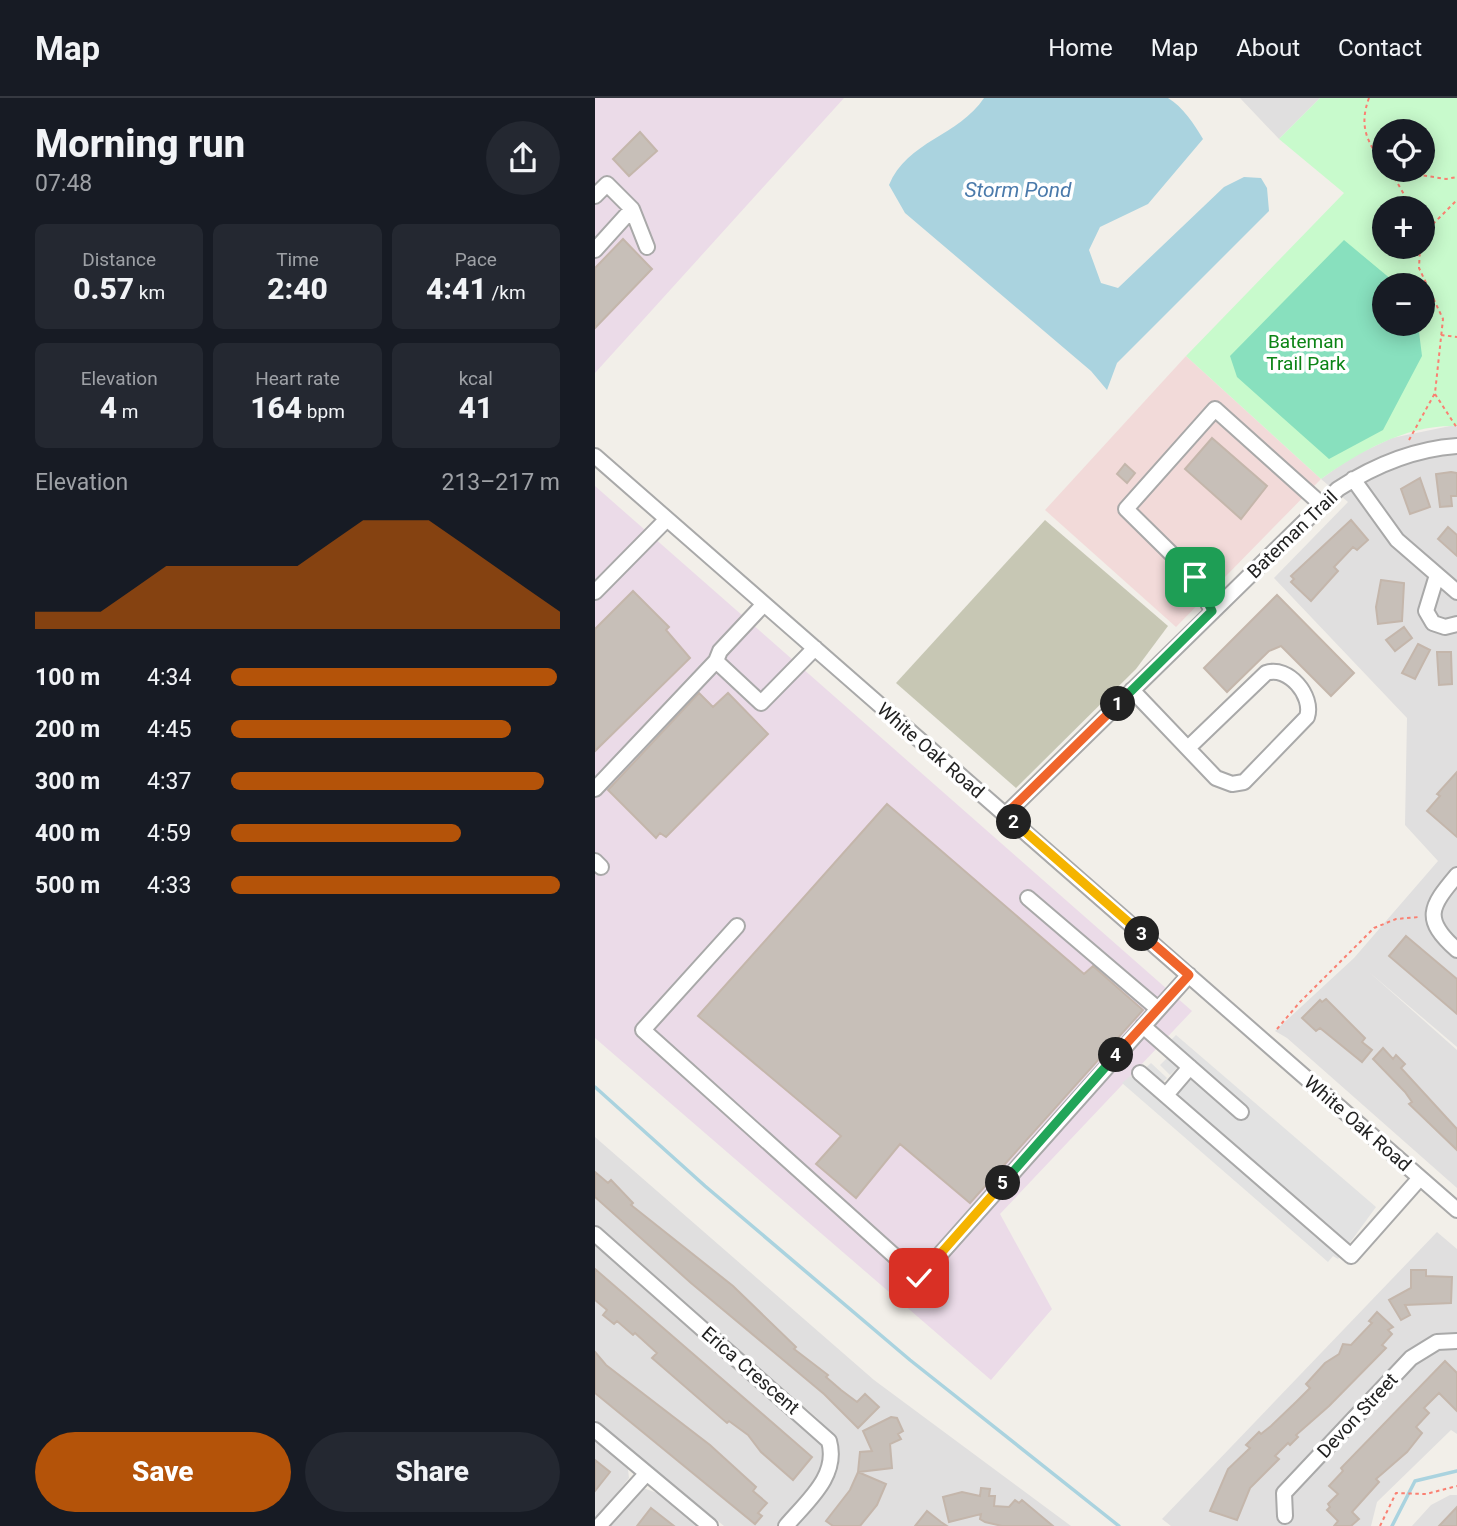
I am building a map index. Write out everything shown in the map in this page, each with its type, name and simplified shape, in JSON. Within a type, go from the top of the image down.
[{"type":"street","points":[[595,196],[607,184],[632,209],[647,247]]},
{"type":"street","points":[[595,250],[632,209]]},
{"type":"street","points":[[1212,611],[1195,577],[1126,509],[1215,410],[1321,504]]},
{"type":"street","name":"Bateman Trail","points":[[1005,815],[1321,504],[1353,479],[1400,456],[1432,448],[1457,446]]},
{"type":"street","name":"White Oak Road","points":[[595,456],[1457,1210]]},
{"type":"street","points":[[1353,479],[1397,540],[1457,593]]},
{"type":"street","points":[[595,592],[667,519]]},
{"type":"street","points":[[1437,575],[1426,611],[1433,623],[1445,627],[1457,624]]},
{"type":"street","points":[[595,789],[716,661],[720,651],[765,604]]},
{"type":"street","points":[[716,661],[761,703],[815,648]]},
{"type":"street","points":[[1132,690],[1216,778],[1231,784],[1244,782],[1307,717],[1311,706],[1296,685],[1283,673],[1274,671],[1254,682],[1188,748]]},
{"type":"street","points":[[1457,875],[1435,901],[1433,922],[1443,937],[1457,950]]},
{"type":"street","points":[[1028,898],[1158,1009]]},
{"type":"street","points":[[737,926],[643,1030],[919,1278],[1189,975]]},
{"type":"street","points":[[1143,1026],[1241,1112]]},
{"type":"street","points":[[1166,1095],[1190,1067]]},
{"type":"street","points":[[1140,1073],[1352,1256],[1420,1178]]},
{"type":"street","name":"Erica Crescent","points":[[595,1234],[829,1441],[832,1464],[827,1475],[786,1526]]},
{"type":"street","name":"Devon Street","points":[[1285,1516],[1284,1493],[1411,1358],[1437,1342],[1457,1341]]},
{"type":"street","points":[[595,1430],[710,1526]]},
{"type":"street","points":[[599,1526],[646,1474]]},
{"type":"path","points":[[1369,98],[1362,125],[1372,148]]},
{"type":"path","points":[[1435,177],[1457,177]]},
{"type":"path","points":[[1435,222],[1457,200]]},
{"type":"path","points":[[1400,456],[1435,393],[1443,319],[1419,268],[1419,259]]},
{"type":"path","points":[[1441,335],[1457,337]]},
{"type":"path","points":[[1435,393],[1457,428]]},
{"type":"path","points":[[1277,1029],[1374,928],[1396,919],[1420,917]]},
{"type":"path","points":[[1380,1526],[1396,1493],[1418,1495],[1457,1486]]},
{"type":"shaded area","points":[[595,98],[844,98],[595,373]]},
{"type":"shaded area","points":[[1240,98],[1320,98],[1279,139]]},
{"type":"shaded area","points":[[1186,356],[1321,479],[1176,627],[1045,510]]},
{"type":"shaded area","points":[[1457,426],[1457,1047],[1369,972],[1457,1050],[1457,1188],[1287,1038],[1275,1031],[1354,958],[1438,861],[1405,825],[1407,718],[1274,578],[1348,502],[1321,479],[1352,457],[1392,438]]},
{"type":"shaded area","points":[[595,486],[1192,1011],[1000,1214],[1052,1309],[991,1380],[595,1038]]},
{"type":"shaded area","points":[[1045,520],[1168,626],[1136,669],[1016,788],[896,683]]},
{"type":"shaded area","points":[[1176,1035],[1376,1207],[1338,1259],[1333,1256],[1328,1262],[1122,1083],[1130,1076],[1134,1079],[1151,1063],[1167,1078],[1161,1084],[1164,1087],[1180,1070],[1177,1068],[1170,1075],[1160,1065],[1167,1058],[1160,1051]]},
{"type":"shaded area","points":[[595,1137],[874,1380],[1071,1526],[795,1526],[835,1476],[839,1465],[839,1447],[816,1417],[595,1225]]},
{"type":"shaded area","points":[[1437,1232],[1457,1249],[1457,1434],[1451,1430],[1377,1502],[1371,1526],[1171,1526],[1162,1519]]},
{"type":"shaded area","points":[[595,1245],[821,1444],[826,1455],[824,1467],[777,1526],[724,1526],[595,1420]]},
{"type":"shaded area","points":[[595,1440],[628,1469],[629,1478],[595,1521]]},
{"type":"shaded area","points":[[643,1488],[660,1494],[698,1526],[608,1526]]},
{"type":"shaded area","points":[[1450,1495],[1457,1495],[1457,1526],[1412,1526],[1431,1505]]},
{"type":"green space","name":"Bateman Trail Park","points":[[1320,98],[1457,98],[1457,426],[1421,430],[1385,441],[1321,479],[1186,356],[1344,193],[1279,139]]},
{"type":"green space","points":[[1344,240],[1384,273],[1372,273],[1372,336],[1420,336],[1422,356],[1383,430],[1329,459],[1237,377],[1230,356]]},
{"type":"water","name":"Storm Pond","points":[[984,98],[1168,98],[1183,111],[1200,133],[1203,139],[1148,204],[1100,227],[1089,250],[1101,283],[1118,288],[1224,187],[1244,177],[1261,178],[1267,188],[1269,211],[1117,363],[1107,390],[1091,371],[905,213],[889,185],[908,158],[961,121]]},
{"type":"building","points":[[640,132],[657,151],[629,176],[613,159]]},
{"type":"building","points":[[623,239],[652,269],[595,328],[595,268]]},
{"type":"building","points":[[1212,438],[1267,486],[1241,519],[1185,469]]},
{"type":"building","points":[[1125,464],[1135,473],[1127,483],[1117,474]]},
{"type":"building","points":[[1457,473],[1457,496],[1451,496],[1452,506],[1440,507],[1436,474]]},
{"type":"building","points":[[1420,478],[1430,507],[1410,514],[1401,489]]},
{"type":"building","points":[[1351,520],[1368,540],[1357,550],[1353,547],[1334,567],[1338,571],[1311,601],[1291,582],[1294,579],[1291,576]]},
{"type":"building","points":[[1448,527],[1457,535],[1457,556],[1438,539]]},
{"type":"building","points":[[1381,580],[1404,583],[1402,621],[1378,624],[1376,607]]},
{"type":"building","points":[[633,591],[669,627],[666,630],[690,658],[595,751],[595,629]]},
{"type":"building","points":[[1277,595],[1354,673],[1331,696],[1281,646],[1269,651],[1227,692],[1204,668]]},
{"type":"building","points":[[1404,627],[1412,638],[1395,651],[1386,640]]},
{"type":"building","points":[[1418,644],[1430,650],[1415,679],[1402,673]]},
{"type":"building","points":[[1437,652],[1451,652],[1452,684],[1439,685]]},
{"type":"building","points":[[699,693],[713,707],[728,693],[768,734],[666,837],[660,833],[656,838],[608,790]]},
{"type":"building","points":[[1457,772],[1457,837],[1427,811],[1440,796],[1437,794]]},
{"type":"building","points":[[887,804],[1084,974],[1093,966],[1143,1010],[970,1203],[900,1144],[856,1198],[816,1164],[841,1136],[698,1016]]},
{"type":"building","points":[[1406,936],[1457,979],[1457,1014],[1389,956]]},
{"type":"building","points":[[1326,999],[1365,1038],[1362,1042],[1372,1050],[1362,1062],[1320,1028],[1316,1031],[1302,1018],[1320,1000],[1322,1002]]},
{"type":"building","points":[[1383,1048],[1393,1059],[1396,1055],[1405,1064],[1401,1068],[1457,1129],[1457,1150],[1409,1104],[1412,1102],[1405,1092],[1373,1059]]},
{"type":"building","points":[[595,1172],[608,1183],[611,1180],[633,1203],[631,1205],[733,1286],[796,1347],[794,1349],[828,1375],[826,1377],[841,1390],[857,1402],[865,1394],[879,1407],[858,1428],[824,1394],[691,1283],[595,1197]]},
{"type":"building","points":[[595,1269],[812,1457],[793,1480],[761,1452],[748,1435],[729,1421],[727,1423],[652,1358],[657,1353],[635,1333],[633,1335],[617,1321],[614,1324],[603,1315],[607,1310],[595,1300]]},
{"type":"building","points":[[1411,1270],[1426,1270],[1426,1276],[1452,1277],[1451,1303],[1405,1305],[1410,1315],[1401,1320],[1389,1300],[1411,1288]]},
{"type":"building","points":[[1377,1312],[1393,1327],[1388,1330],[1392,1334],[1382,1345],[1386,1348],[1296,1435],[1298,1437],[1290,1445],[1288,1443],[1275,1456],[1279,1459],[1250,1488],[1237,1520],[1210,1511],[1228,1469],[1250,1448],[1246,1445],[1259,1432],[1261,1434],[1271,1426],[1310,1388],[1306,1384],[1325,1363],[1339,1354],[1343,1344],[1351,1345],[1372,1323],[1369,1321]]},
{"type":"building","points":[[595,1352],[606,1365],[710,1445],[756,1487],[753,1491],[767,1503],[758,1513],[762,1516],[755,1524],[595,1393]]},
{"type":"building","points":[[1445,1361],[1457,1373],[1457,1411],[1439,1393],[1424,1408],[1429,1413],[1416,1427],[1422,1433],[1407,1452],[1376,1479],[1379,1482],[1352,1512],[1359,1519],[1351,1526],[1334,1526],[1338,1521],[1327,1510],[1330,1507],[1328,1504],[1338,1494],[1329,1486],[1343,1471],[1341,1468]]},
{"type":"building","points":[[891,1417],[897,1418],[903,1431],[898,1434],[901,1439],[890,1444],[892,1468],[858,1472],[860,1452],[872,1451],[863,1431]]},
{"type":"building","points":[[595,1460],[610,1472],[595,1491]]},
{"type":"building","points":[[858,1472],[886,1484],[877,1505],[860,1526],[833,1526],[826,1521],[850,1490]]},
{"type":"building","points":[[981,1488],[990,1489],[989,1496],[995,1496],[994,1506],[1009,1507],[1015,1500],[1019,1503],[1022,1500],[1053,1526],[1002,1526],[985,1522],[980,1519],[981,1514],[949,1522],[943,1497],[962,1492],[980,1496]]},
{"type":"building","points":[[1457,1507],[1457,1526],[1439,1526]]},
{"type":"building","points":[[651,1508],[674,1526],[637,1526]]},
{"type":"building","points":[[927,1511],[941,1522],[947,1526],[915,1526]]},
{"type":"waterway","points":[[595,1087],[705,1186],[910,1360],[1119,1526]]},
{"type":"waterway","points":[[1392,1526],[1415,1481],[1457,1471]]},
{"type":"route","points":[[919,1278],[1189,975],[1005,815],[1212,611],[1195,577]]}]
